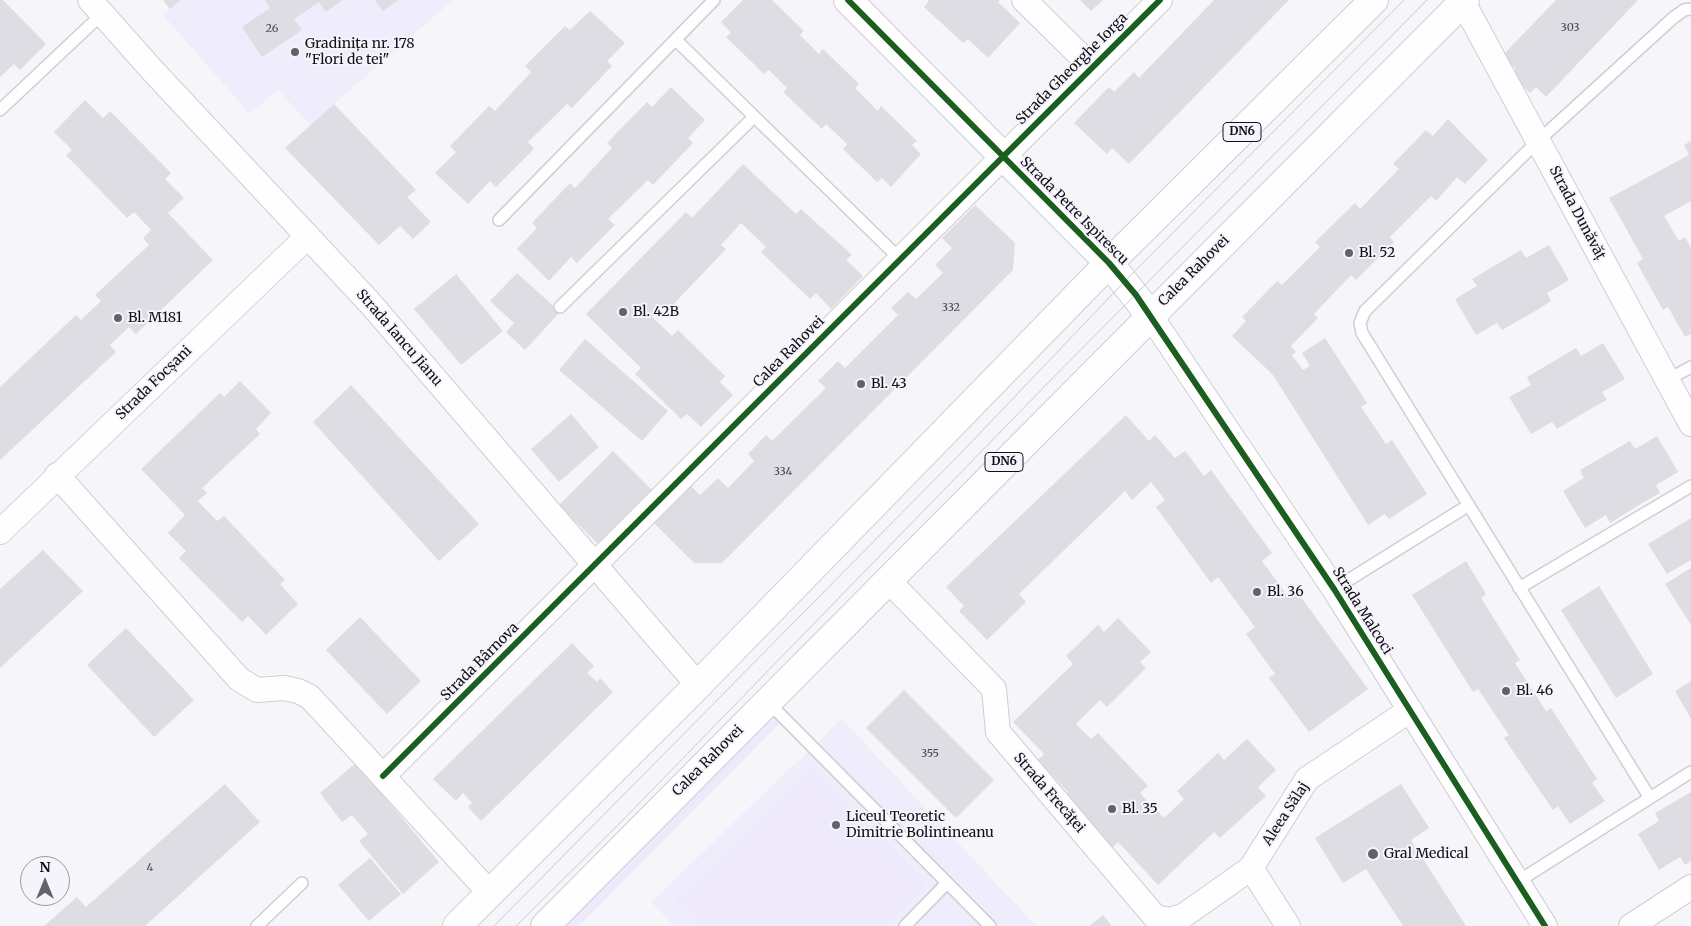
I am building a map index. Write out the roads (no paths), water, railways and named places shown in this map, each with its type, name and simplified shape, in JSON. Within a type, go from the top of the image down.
[{"type":"main road","name":"Strada Petre Ispirescu","points":[[848,0],[1109,263],[1150,315]]},
{"type":"main road","name":"DN6","points":[[457,926],[698,685],[1109,263],[1374,0]]},
{"type":"main road","name":"Calea Rahovei","points":[[544,926],[1464,1]]},
{"type":"street","points":[[1024,0],[1092,67]]},
{"type":"street","name":"Strada Gheorghe Iorga","points":[[1002,156],[1160,0]]},
{"type":"street","name":"Strada Dunăvăț","points":[[1464,1],[1691,424]]},
{"type":"street","name":"Strada Iancu Jianu","points":[[96,7],[370,303],[698,685]]},
{"type":"street","name":"Calea Rahovei","points":[[594,566],[1002,156]]},
{"type":"street","name":"Strada Focșani","points":[[0,532],[57,475],[308,236]]},
{"type":"street","name":"Strada Malcoci","points":[[1150,315],[1334,589],[1545,926]]},
{"type":"street","points":[[57,475],[239,679],[257,690],[284,688],[298,691],[310,697],[490,893]]},
{"type":"street","name":"Strada Bârnova","points":[[383,776],[594,566]]},
{"type":"street","name":"Strada Frecăței","points":[[888,580],[994,688],[998,732],[1155,917],[1169,920],[1183,916],[1251,868]]},
{"type":"street","name":"Aleea Sălaj","points":[[1251,868],[1307,779],[1410,710]]},
{"type":"street","points":[[1251,868],[1288,926]]},
{"type":"street","points":[[1631,926],[1691,887]]},
{"type":"lane","points":[[499,220],[714,0]]},
{"type":"lane","points":[[0,110],[96,7]]},
{"type":"lane","points":[[1650,798],[1362,333],[1360,323],[1364,311],[1538,141],[1673,18],[1684,10],[1691,9]]},
{"type":"lane","points":[[676,40],[900,259]]},
{"type":"lane","points":[[560,306],[754,117]]},
{"type":"lane","points":[[1667,380],[1691,367]]},
{"type":"lane","points":[[1519,588],[1691,486]]},
{"type":"lane","points":[[1334,589],[1469,505]]},
{"type":"lane","points":[[768,701],[990,926]]},
{"type":"lane","points":[[1517,882],[1691,772]]},
{"type":"lane","points":[[257,926],[302,883]]},
{"type":"lane","points":[[905,926],[948,884]]},
{"type":"tram line","points":[[494,926],[960,454],[1125,281],[1404,0]]},
{"type":"tram line","points":[[516,926],[620,823],[1043,388],[1427,0]]},
{"type":"place","name":"Gradinița nr. 178 \"Flori de tei\"","points":[[295,52]]},
{"type":"place","name":"Bl. 52","points":[[1349,253]]},
{"type":"place","name":"Bl. 42B","points":[[623,312]]},
{"type":"place","name":"Bl. M181","points":[[118,318]]},
{"type":"place","name":"Bl. 43","points":[[861,384]]},
{"type":"place","name":"Bl. 36","points":[[1257,592]]},
{"type":"place","name":"Bl. 46","points":[[1506,691]]},
{"type":"place","name":"Bl. 35","points":[[1112,809]]},
{"type":"place","name":"Liceul Teoretic Dimitrie Bolintineanu","points":[[836,825]]},
{"type":"place","name":"Gral Medical","points":[[1373,854]]}]
